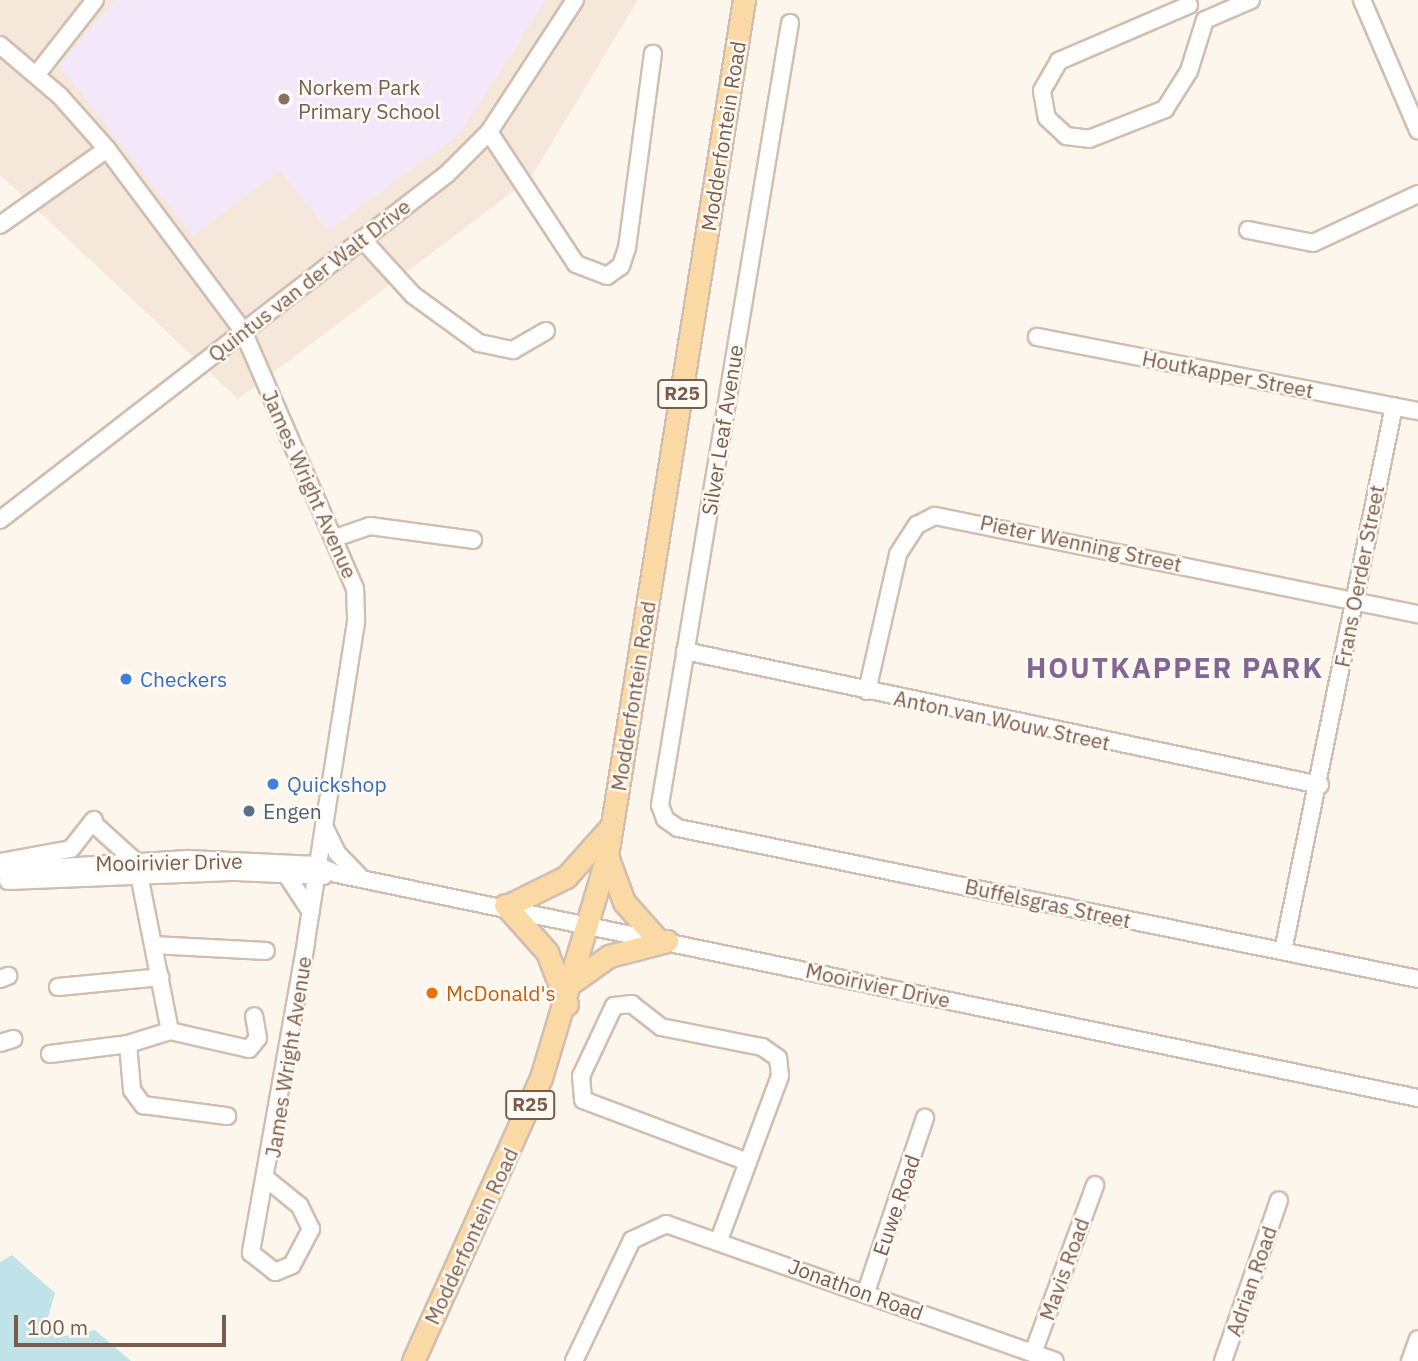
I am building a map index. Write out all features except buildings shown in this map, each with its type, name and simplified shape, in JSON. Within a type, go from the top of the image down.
[{"type":"main road","name":"Modderfontein Road","points":[[413,1361],[530,1107],[567,1004],[607,856],[744,0]]},
{"type":"main road","points":[[737,39],[760,0]]},
{"type":"main road","points":[[567,1004],[547,952],[507,905],[566,877],[611,827]]},
{"type":"main road","points":[[574,981],[609,956],[662,940],[624,902],[607,856]]},
{"type":"street","points":[[37,74],[95,0]]},
{"type":"street","name":"Quintus van der Walt Drive","points":[[0,520],[447,174],[489,132],[575,0]]},
{"type":"street","points":[[1205,20],[1187,3],[1059,61],[1042,91],[1047,118],[1066,136],[1089,139],[1165,109],[1189,71],[1205,20],[1251,0]]},
{"type":"street","points":[[1362,0],[1418,130]]},
{"type":"street","name":"Silver Leaf Avenue","points":[[678,828],[665,819],[660,805],[790,23]]},
{"type":"street","name":"James Wright Avenue","points":[[0,45],[37,74],[107,149],[243,331],[335,538],[357,608],[268,1180],[251,1253],[275,1272],[292,1265],[311,1229],[300,1206],[268,1180]]},
{"type":"street","points":[[489,132],[576,264],[607,276],[621,266],[627,248],[653,54]]},
{"type":"street","points":[[0,225],[107,149]]},
{"type":"street","points":[[1248,230],[1321,242],[1418,194]]},
{"type":"street","points":[[362,239],[413,295],[480,343],[513,350],[546,331]]},
{"type":"street","name":"Houtkapper Street","points":[[1037,337],[1418,411]]},
{"type":"street","name":"Frans Oerder Street","points":[[1283,951],[1320,785],[1352,600],[1394,406]]},
{"type":"street","name":"Pieter Wenning Street","points":[[867,691],[898,554],[917,525],[935,516],[1418,614]]},
{"type":"street","points":[[335,538],[370,526],[473,540]]},
{"type":"street","name":"Anton van Wouw Street","points":[[685,651],[1320,785]]},
{"type":"street","points":[[0,862],[71,849],[94,822],[138,869],[170,1031]]},
{"type":"street","name":"Buffelsgras Street","points":[[678,828],[1418,979]]},
{"type":"street","points":[[311,912],[282,868],[300,855],[323,831],[337,853],[361,878]]},
{"type":"street","name":"Mooirivier Drive","points":[[0,871],[282,868],[337,874],[507,905],[662,940],[1418,1098]]},
{"type":"street","name":"Mooirivier Drive","points":[[0,882],[138,869]]},
{"type":"street","points":[[153,945],[266,951]]},
{"type":"street","points":[[58,987],[161,976]]},
{"type":"street","points":[[719,1240],[748,1162],[780,1062],[762,1047],[661,1027],[626,1003],[609,1011],[580,1076],[580,1096],[588,1104],[748,1162]]},
{"type":"street","points":[[50,1054],[128,1044],[170,1031],[248,1049],[258,1038],[254,1016]]},
{"type":"street","points":[[128,1044],[132,1090],[143,1105],[227,1116]]},
{"type":"street","name":"Euwe Road","points":[[866,1292],[925,1118]]},
{"type":"street","name":"Mavis Road","points":[[1033,1353],[1095,1185]]},
{"type":"street","name":"Adrian Road","points":[[1223,1361],[1279,1200]]},
{"type":"street","name":"Jonathon Road","points":[[574,1361],[632,1240],[656,1224],[719,1240],[1055,1361]]},
{"type":"street","points":[[1410,1361],[1418,1339]]},
{"type":"shaded area","points":[[0,0],[638,0],[530,179],[238,399],[0,175]]},
{"type":"shaded area","name":"Norkem Park Primary School","points":[[115,0],[546,0],[460,133],[328,231],[280,170],[193,236],[59,65]]},
{"type":"water","points":[[12,1255],[55,1293],[45,1328],[55,1338],[95,1330],[131,1361],[0,1361],[0,1262]]},
{"type":"place","name":"Norkem Park Primary School","points":[[284,99]]},
{"type":"place","name":"Checkers","points":[[126,679]]},
{"type":"place","name":"Quickshop","points":[[273,784]]},
{"type":"place","name":"Engen","points":[[249,811]]},
{"type":"place","name":"McDonald's","points":[[432,993]]},
{"type":"district","name":"HOUTKAPPER PARK","points":[[1175,668]]}]
